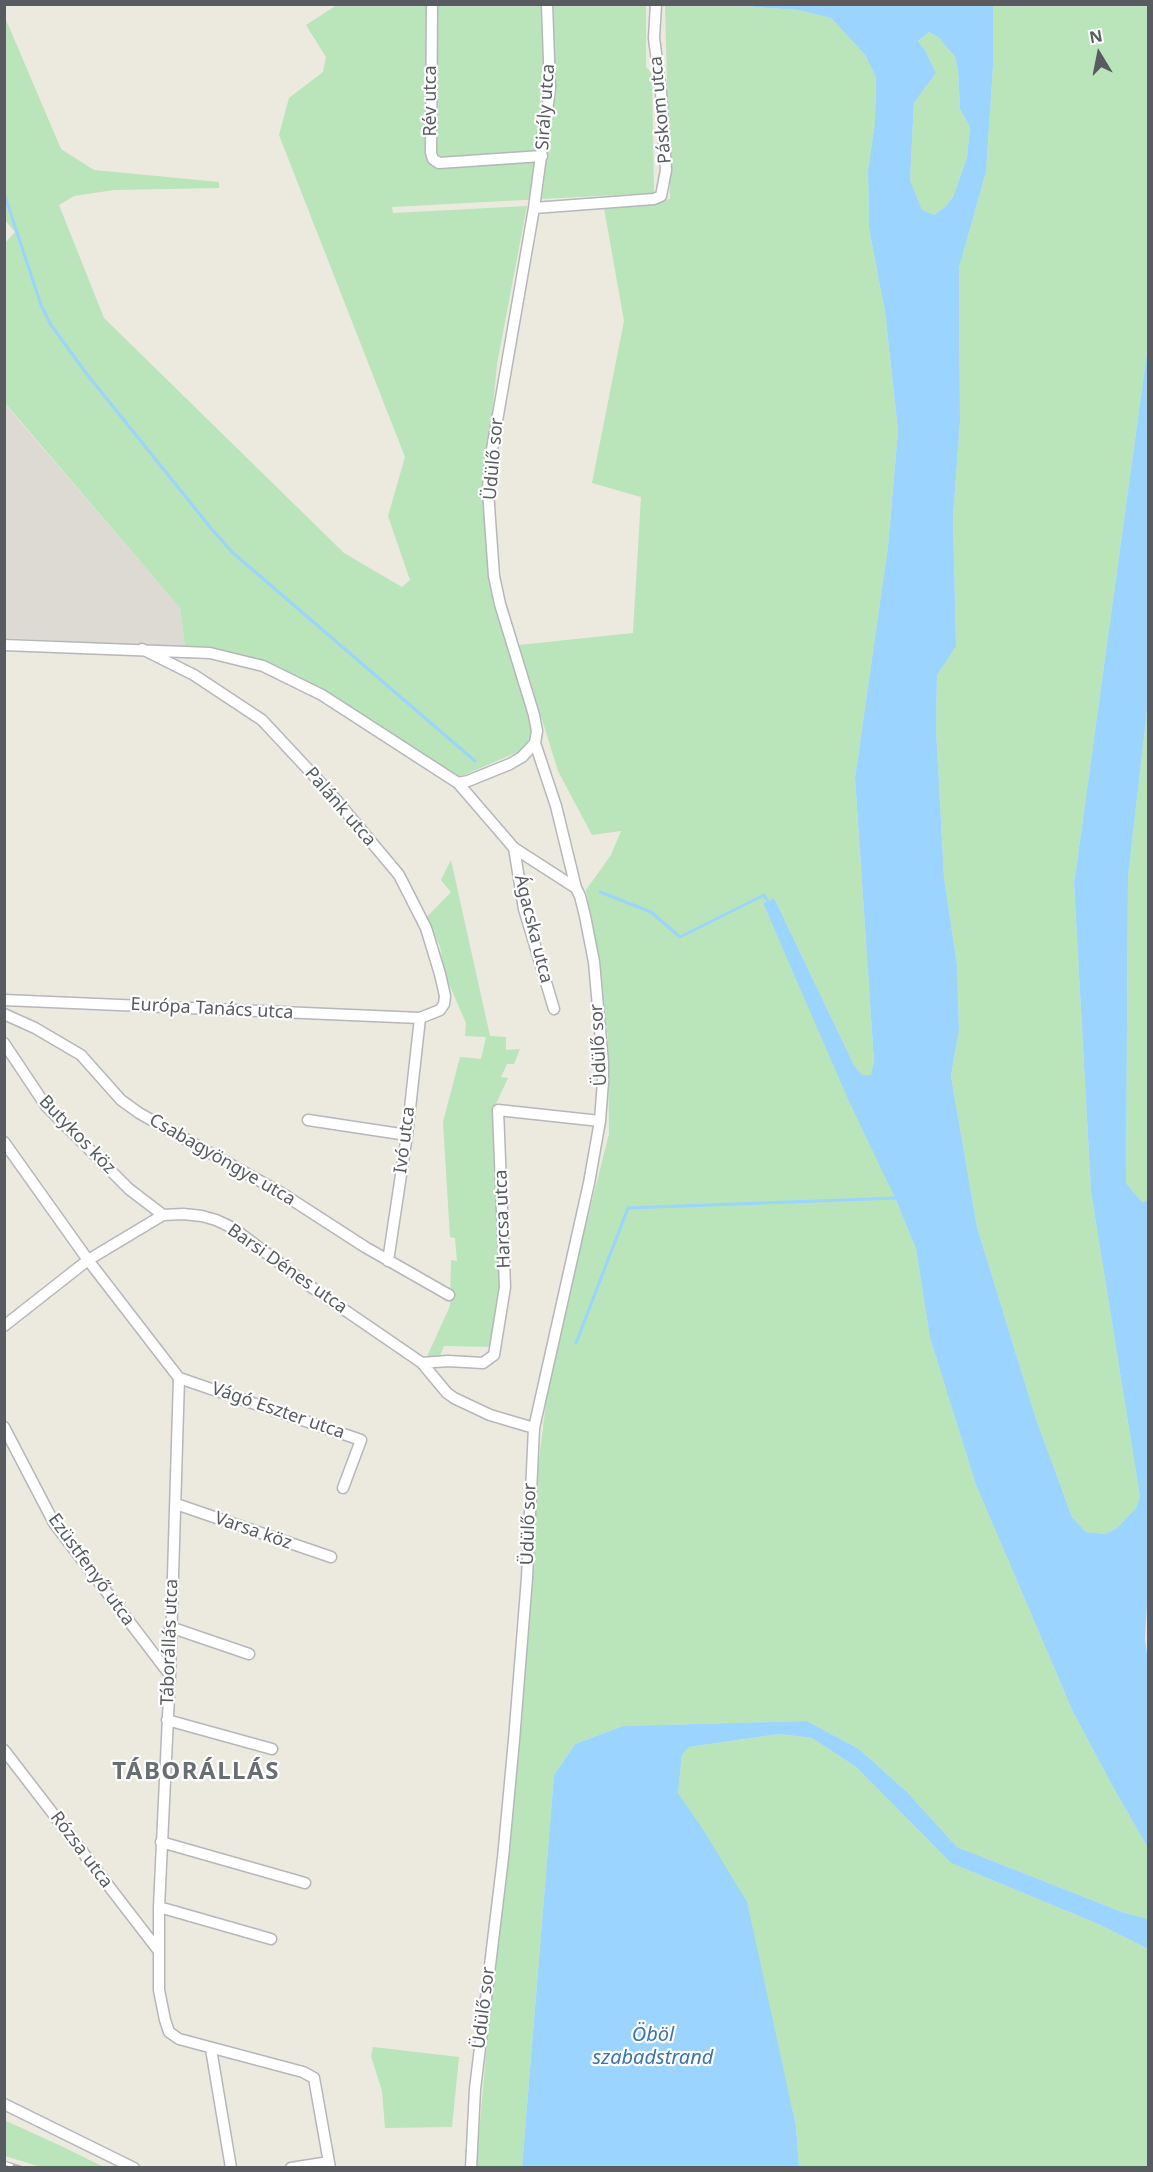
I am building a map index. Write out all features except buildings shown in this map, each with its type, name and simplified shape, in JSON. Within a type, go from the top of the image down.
[{"type":"street","name":"Rév utca","points":[[432,4],[431,153],[433,159],[439,163],[542,156]]},
{"type":"street","name":"Sirály utca","points":[[534,208],[550,88],[547,4]]},
{"type":"street","name":"Páskom utca","points":[[534,208],[654,199],[661,196],[666,170],[661,92],[654,38],[656,4]]},
{"type":"street","name":"Üdülő sor","points":[[471,2168],[475,2089],[503,1858],[515,1728],[527,1578],[534,1428],[589,1183],[600,1121],[603,1063],[595,972],[585,916],[556,806],[535,743],[537,731],[534,714],[500,604],[494,576],[488,489],[490,461],[534,208]]},
{"type":"street","points":[[4,645],[210,653],[263,666],[322,695],[458,783],[514,848],[576,888]]},
{"type":"street","name":"Palánk utca","points":[[142,649],[194,675],[262,720],[332,795],[399,875],[426,928],[445,996],[440,1010],[420,1018]]},
{"type":"street","points":[[458,783],[486,774],[522,757],[535,743]]},
{"type":"street","name":"Ágacska utca","points":[[514,848],[524,909],[554,1009]]},
{"type":"street","name":"Európa Tanács utca","points":[[4,1000],[420,1018]]},
{"type":"street","name":"Csabagyöngye utca","points":[[4,1014],[35,1028],[81,1056],[121,1100],[139,1113],[283,1194],[388,1261],[449,1295]]},
{"type":"street","name":"Ivó utca","points":[[388,1261],[407,1135],[420,1018]]},
{"type":"street","name":"Butykos köz","points":[[4,1043],[46,1106],[129,1189],[163,1215]]},
{"type":"street","name":"Harcsa utca","points":[[422,1363],[448,1361],[483,1363],[494,1355],[505,1287],[498,1110],[600,1121]]},
{"type":"street","points":[[308,1120],[407,1135]]},
{"type":"street","points":[[4,1142],[88,1260],[179,1378]]},
{"type":"street","points":[[4,1326],[88,1260],[163,1215]]},
{"type":"street","name":"Barsi Dénes utca","points":[[163,1215],[202,1216],[233,1228],[422,1363],[454,1398],[490,1415],[534,1428]]},
{"type":"street","name":"Vágó Eszter utca","points":[[179,1378],[361,1440],[343,1488]]},
{"type":"street","name":"Táborállás utca","points":[[179,1378],[170,1675],[161,1842],[159,1990],[169,2032],[179,2039],[212,2049]]},
{"type":"street","name":"Ezüstfenyő utca","points":[[4,1426],[54,1523],[170,1675]]},
{"type":"street","name":"Varsa köz","points":[[176,1504],[331,1557]]},
{"type":"street","points":[[170,1627],[249,1654]]},
{"type":"street","points":[[167,1720],[272,1749]]},
{"type":"street","name":"Rózsa utca","points":[[4,1750],[158,1950]]},
{"type":"street","points":[[161,1842],[305,1883]]},
{"type":"street","points":[[159,1907],[271,1939]]},
{"type":"street","points":[[231,2168],[212,2049],[303,2072],[314,2078],[329,2164],[291,2168]]},
{"type":"street","points":[[4,2104],[134,2168]]},
{"type":"shaded area","points":[[4,403],[180,608],[185,647],[5,638]]},
{"type":"green space","points":[[752,4],[754,7],[798,10],[831,18],[865,55],[876,78],[875,121],[868,171],[869,229],[885,312],[898,431],[888,546],[855,778],[874,1062],[872,1075],[862,1075],[854,1065],[774,898],[763,903],[916,1249],[930,1338],[976,1485],[1073,1712],[1148,1848],[1148,1919],[1122,1912],[957,1847],[907,1792],[859,1749],[807,1721],[623,1726],[575,1744],[554,1775],[522,2167],[476,2168],[536,1484],[551,1363],[609,1134],[608,1038],[586,890],[611,855],[621,831],[592,835],[558,771],[519,645],[633,633],[641,497],[592,483],[624,321],[604,208],[670,199],[665,5]]},
{"type":"green space","points":[[337,5],[646,5],[646,67],[652,74],[654,193],[392,207],[393,213],[527,206],[497,364],[486,480],[490,568],[537,738],[520,751],[457,778],[263,666],[185,647],[180,608],[5,403],[5,243],[15,232],[4,219],[4,15],[61,149],[94,170],[219,182],[219,188],[114,190],[74,196],[59,205],[104,318],[344,553],[402,587],[410,580],[388,516],[405,457],[279,135],[289,98],[323,72],[326,57],[306,25]]},
{"type":"green space","points":[[993,5],[1148,5],[1148,345],[1074,884],[1091,1192],[1140,1497],[1136,1508],[1117,1528],[1105,1534],[1086,1532],[1072,1517],[1036,1419],[977,1227],[951,1076],[959,1030],[957,965],[944,877],[936,728],[937,676],[956,646],[953,517],[960,422],[959,268],[986,172],[993,67]]},
{"type":"green space","points":[[929,32],[938,37],[955,57],[960,109],[970,127],[967,157],[953,197],[934,215],[922,211],[910,180],[914,103],[936,73],[918,41]]},
{"type":"green space","points":[[1148,702],[1148,1200],[1142,1202],[1126,1183],[1128,877]]},
{"type":"green space","points":[[451,860],[490,1036],[506,1037],[506,1050],[520,1049],[514,1064],[507,1064],[501,1077],[508,1078],[495,1106],[502,1285],[494,1347],[444,1346],[438,1360],[425,1361],[450,1306],[451,1260],[457,1261],[455,1238],[450,1237],[443,1122],[460,1057],[481,1059],[486,1037],[465,1036],[466,1023],[445,975],[440,947],[427,917],[451,892],[441,880]]},
{"type":"green space","points":[[779,1734],[812,1738],[856,1767],[951,1863],[1098,1924],[1148,1949],[1148,2167],[799,2167],[796,2126],[759,1961],[678,1793],[682,1755],[689,1747]]},
{"type":"green space","points":[[373,2047],[459,2057],[452,2127],[385,2128],[382,2091],[371,2056]]},
{"type":"green space","points":[[4,2120],[104,2167],[41,2167],[5,2156]]},
{"type":"water","points":[[752,5],[993,5],[993,67],[986,172],[959,268],[960,422],[953,517],[956,646],[937,676],[936,728],[944,877],[957,965],[959,1030],[951,1076],[977,1227],[1036,1419],[1072,1517],[1086,1532],[1105,1534],[1117,1528],[1136,1508],[1140,1497],[1091,1192],[1074,884],[1148,345],[1148,702],[1128,877],[1126,1183],[1142,1202],[1148,1200],[1148,1586],[1145,1639],[1148,1662],[1148,1848],[1073,1712],[976,1485],[930,1338],[916,1249],[763,903],[774,898],[854,1065],[862,1075],[871,1075],[874,1062],[855,778],[888,546],[898,431],[885,312],[869,229],[868,171],[875,121],[876,78],[865,55],[831,18],[798,10]],"holes":[[[929,32],[938,37],[955,57],[960,109],[970,127],[967,157],[953,197],[934,215],[922,210],[910,180],[914,103],[936,73],[918,41]]]},
{"type":"water","name":"Öböl szabadstrand","points":[[807,1721],[859,1749],[907,1792],[957,1847],[1122,1912],[1148,1919],[1148,1949],[1098,1924],[951,1863],[856,1767],[812,1738],[779,1734],[689,1747],[682,1755],[678,1793],[747,1902],[796,2126],[799,2167],[522,2167],[554,1775],[575,1744],[623,1726]]},
{"type":"waterway","points":[[4,193],[41,305],[51,325],[86,373],[210,527],[232,552],[475,761]]},
{"type":"waterway","points":[[600,892],[651,912],[680,937],[764,895],[767,900]]},
{"type":"waterway","points":[[576,1343],[628,1208],[898,1198]]},
{"type":"railway","points":[[4,2163],[20,2168]]},
{"type":"district","name":"TÁBORÁLLÁS","points":[[196,1772]]}]
